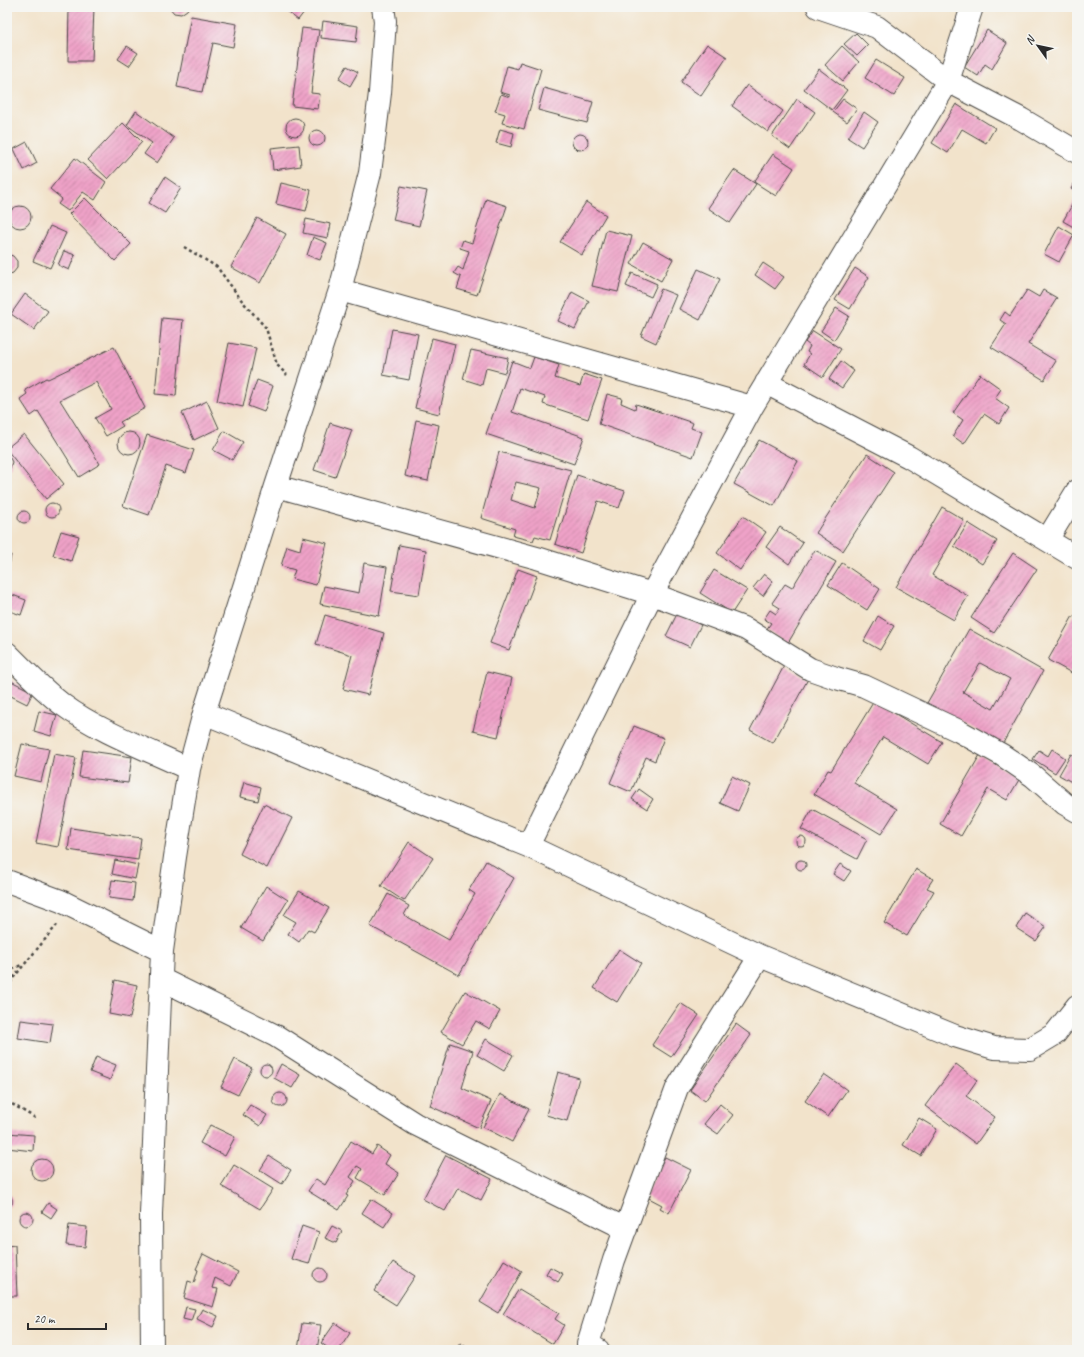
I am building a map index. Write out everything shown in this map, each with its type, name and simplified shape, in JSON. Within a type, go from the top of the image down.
[{"type":"street","points":[[152,1350],[151,1214],[162,951],[189,769],[204,714],[340,290],[370,173],[380,93],[384,21],[383,7]]},
{"type":"street","points":[[818,7],[877,27],[948,81],[1020,119],[1077,152]]},
{"type":"street","points":[[528,846],[652,594],[752,408],[948,81],[972,7]]},
{"type":"street","points":[[340,290],[752,408]]},
{"type":"street","points":[[766,383],[909,457],[1077,558]]},
{"type":"street","points":[[276,486],[537,558],[652,594],[746,629],[810,668],[836,678],[864,686],[959,731],[1002,755],[1077,811]]},
{"type":"street","points":[[1047,540],[1077,491]]},
{"type":"street","points":[[7,653],[25,672],[64,705],[100,727],[189,769]]},
{"type":"street","points":[[204,714],[528,846],[760,956],[955,1036],[994,1048],[1030,1049],[1054,1034],[1077,1006]]},
{"type":"street","points":[[7,881],[61,901],[162,951]]},
{"type":"street","points":[[598,1350],[588,1344],[614,1260],[677,1088],[760,956]]},
{"type":"street","points":[[161,979],[276,1036],[416,1124],[626,1230]]},
{"type":"path","points":[[184,246],[217,267],[243,302],[266,328],[277,364],[306,394]]},
{"type":"path","points":[[7,988],[25,963],[73,907]]},
{"type":"path","points":[[7,972],[25,963]]},
{"type":"path","points":[[7,1101],[37,1119]]},
{"type":"building","points":[[69,7],[94,7],[92,61],[68,61]]},
{"type":"building","points":[[169,7],[189,7],[181,14],[174,13]]},
{"type":"building","points":[[287,7],[308,7],[298,20],[285,10]]},
{"type":"building","points":[[191,16],[237,24],[233,47],[213,43],[202,92],[177,87]]},
{"type":"building","points":[[323,21],[358,26],[356,42],[321,38]]},
{"type":"building","points":[[302,28],[319,30],[311,93],[320,94],[318,109],[292,106]]},
{"type":"building","points":[[987,30],[1007,43],[992,69],[985,64],[978,76],[964,67]]},
{"type":"building","points":[[856,33],[868,45],[857,56],[844,44]]},
{"type":"building","points":[[707,44],[727,57],[701,96],[681,82]]},
{"type":"building","points":[[127,46],[138,53],[129,66],[118,59]]},
{"type":"building","points":[[842,46],[859,62],[843,81],[825,65]]},
{"type":"building","points":[[876,60],[905,78],[894,96],[865,78]]},
{"type":"building","points":[[520,62],[541,69],[524,129],[502,123],[505,114],[495,111],[501,94],[510,97],[510,95],[500,92],[507,66],[518,69]]},
{"type":"building","points":[[347,66],[358,72],[350,86],[339,79]]},
{"type":"building","points":[[819,69],[847,90],[832,110],[804,89]]},
{"type":"building","points":[[747,85],[783,111],[768,132],[732,106]]},
{"type":"building","points":[[544,88],[593,102],[587,123],[538,110]]},
{"type":"building","points":[[797,99],[815,112],[790,149],[772,136]]},
{"type":"building","points":[[843,99],[857,109],[847,122],[833,112]]},
{"type":"building","points":[[956,104],[995,128],[986,143],[962,129],[948,153],[932,143]]},
{"type":"building","points":[[136,111],[174,138],[157,163],[144,154],[152,143],[127,125]]},
{"type":"building","points":[[864,112],[878,122],[862,147],[848,138]]},
{"type":"building","points":[[295,118],[301,121],[304,127],[301,133],[295,136],[289,133],[286,127],[289,121]]},
{"type":"building","points":[[123,123],[142,142],[108,179],[88,160]]},
{"type":"building","points":[[500,129],[514,133],[511,147],[496,143]]},
{"type":"building","points":[[314,130],[320,130],[325,135],[323,144],[320,146],[314,146],[309,141],[309,135]]},
{"type":"building","points":[[580,134],[586,136],[588,142],[586,148],[580,150],[574,148],[572,142],[574,136]]},
{"type":"building","points":[[27,142],[37,163],[24,170],[14,149]]},
{"type":"building","points":[[299,145],[301,166],[273,170],[271,148]]},
{"type":"building","points":[[773,154],[794,168],[776,196],[754,182]]},
{"type":"building","points":[[75,158],[106,182],[95,200],[83,192],[68,211],[58,204],[62,199],[50,189]]},
{"type":"building","points":[[734,170],[756,184],[730,223],[708,208]]},
{"type":"building","points":[[165,177],[181,188],[165,213],[149,203]]},
{"type":"building","points":[[1077,178],[1077,192],[1071,189]]},
{"type":"building","points":[[281,183],[311,190],[306,211],[276,204]]},
{"type":"building","points":[[401,186],[427,191],[419,226],[393,220]]},
{"type":"building","points":[[1077,196],[1077,229],[1063,221]]},
{"type":"building","points":[[85,198],[131,244],[115,261],[69,214]]},
{"type":"building","points":[[486,199],[507,206],[477,295],[457,289],[461,277],[454,273],[458,267],[463,270],[469,251],[460,248],[463,240],[472,243]]},
{"type":"building","points":[[586,202],[606,215],[582,255],[560,242]]},
{"type":"building","points":[[20,206],[28,209],[31,217],[28,225],[20,228],[12,225],[9,217],[12,209]]},
{"type":"building","points":[[257,218],[286,234],[260,283],[231,267]]},
{"type":"building","points":[[306,219],[331,224],[328,238],[303,233]]},
{"type":"building","points":[[50,226],[66,233],[50,268],[33,261]]},
{"type":"building","points":[[1059,226],[1074,235],[1059,262],[1044,254]]},
{"type":"building","points":[[606,230],[632,236],[618,292],[592,286]]},
{"type":"building","points":[[313,237],[327,243],[320,260],[307,255]]},
{"type":"building","points":[[643,242],[673,259],[661,281],[631,264]]},
{"type":"building","points":[[64,251],[75,255],[69,270],[58,265]]},
{"type":"building","points":[[7,254],[13,256],[17,261],[17,268],[13,273],[7,275]]},
{"type":"building","points":[[763,263],[784,277],[775,289],[755,275]]},
{"type":"building","points":[[855,268],[869,277],[850,309],[835,300]]},
{"type":"building","points":[[698,269],[720,279],[700,320],[679,309]]},
{"type":"building","points":[[632,273],[657,284],[651,297],[626,286]]},
{"type":"building","points":[[661,289],[676,295],[656,343],[641,336]]},
{"type":"building","points":[[1027,290],[1039,297],[1043,290],[1057,298],[1028,344],[1056,361],[1044,380],[991,347],[1006,324],[1000,320],[1005,312],[1010,316]]},
{"type":"building","points":[[572,292],[589,301],[575,329],[558,321]]},
{"type":"building","points":[[25,294],[48,311],[34,330],[11,314]]},
{"type":"building","points":[[836,308],[849,316],[834,340],[821,331]]},
{"type":"building","points":[[162,318],[183,320],[176,396],[155,394]]},
{"type":"building","points":[[392,329],[418,334],[409,380],[383,375]]},
{"type":"building","points":[[813,331],[841,349],[823,377],[804,364],[810,354],[807,352],[810,346],[805,342]]},
{"type":"building","points":[[432,338],[455,344],[439,414],[415,408]]},
{"type":"building","points":[[229,343],[256,348],[243,407],[217,401]]},
{"type":"building","points":[[114,347],[145,408],[120,422],[123,426],[106,436],[95,418],[111,409],[96,382],[60,400],[100,464],[79,477],[38,411],[31,416],[20,399],[27,394],[25,390],[46,378],[48,379]]},
{"type":"building","points":[[471,350],[508,358],[505,373],[486,368],[482,385],[463,379]]},
{"type":"building","points":[[534,357],[559,365],[555,378],[580,386],[584,374],[602,380],[588,419],[543,404],[545,397],[520,388],[512,412],[584,437],[574,464],[486,434],[512,361],[530,368]]},
{"type":"building","points":[[841,361],[854,371],[842,388],[829,379]]},
{"type":"building","points":[[980,374],[1001,389],[995,398],[1009,408],[999,424],[984,414],[964,444],[953,436],[963,420],[953,413]]},
{"type":"building","points":[[257,380],[273,386],[264,412],[248,406]]},
{"type":"building","points":[[607,394],[622,398],[621,403],[635,409],[636,404],[693,423],[691,428],[702,432],[693,457],[599,424]]},
{"type":"building","points":[[207,401],[219,428],[194,440],[182,413]]},
{"type":"building","points":[[416,420],[439,425],[428,481],[405,476]]},
{"type":"building","points":[[330,423],[352,430],[335,477],[314,470]]},
{"type":"building","points":[[224,431],[243,442],[232,460],[213,450]]},
{"type":"building","points":[[129,432],[137,435],[140,443],[137,451],[129,454],[121,451],[118,443],[121,435]]},
{"type":"building","points":[[24,434],[64,484],[46,499],[7,450],[7,448]]},
{"type":"building","points":[[147,435],[194,450],[186,473],[166,466],[149,515],[123,506]]},
{"type":"building","points":[[759,440],[798,461],[774,506],[734,484]]},
{"type":"building","points":[[499,452],[571,470],[550,540],[535,536],[533,541],[513,536],[515,529],[481,518]],"holes":[[[516,482],[541,488],[535,508],[511,500]]]},
{"type":"building","points":[[867,454],[894,472],[843,551],[816,533]]},
{"type":"building","points":[[7,456],[12,462],[10,468],[7,470]]},
{"type":"building","points":[[577,475],[625,491],[619,508],[598,501],[581,553],[555,544]]},
{"type":"building","points":[[49,503],[55,503],[59,507],[59,513],[55,517],[49,517],[45,513],[45,507]]},
{"type":"building","points":[[942,507],[964,520],[932,575],[968,596],[954,620],[896,587]]},
{"type":"building","points":[[26,511],[29,512],[29,522],[22,523],[19,522],[18,515],[19,512]]},
{"type":"building","points":[[743,516],[766,532],[740,570],[717,553]]},
{"type":"building","points":[[968,523],[997,541],[982,564],[954,546]]},
{"type":"building","points":[[780,527],[803,543],[789,564],[766,547]]},
{"type":"building","points":[[61,531],[79,536],[71,561],[53,555]]},
{"type":"building","points":[[303,537],[327,543],[316,585],[292,579],[295,570],[281,566],[287,546],[300,550]]},
{"type":"building","points":[[399,545],[426,550],[419,595],[391,591]]},
{"type":"building","points":[[815,550],[836,562],[788,643],[766,630],[771,623],[764,619],[770,610],[776,614],[780,608],[772,603],[785,584],[792,588]]},
{"type":"building","points":[[1013,553],[1037,569],[994,633],[971,618]]},
{"type":"building","points":[[7,555],[11,555],[8,572],[7,572]]},
{"type":"building","points":[[364,563],[387,567],[379,616],[320,604],[324,586],[359,593]]},
{"type":"building","points":[[842,563],[880,589],[867,610],[828,585]]},
{"type":"building","points":[[518,569],[537,576],[509,650],[490,643]]},
{"type":"building","points":[[714,570],[747,590],[732,613],[700,593]]},
{"type":"building","points":[[764,574],[773,581],[763,596],[753,588]]},
{"type":"building","points":[[10,594],[26,600],[21,615],[7,610],[7,601]]},
{"type":"building","points":[[677,614],[701,625],[690,647],[666,636]]},
{"type":"building","points":[[325,615],[384,633],[368,695],[343,689],[352,655],[316,644]]},
{"type":"building","points":[[878,616],[894,626],[880,650],[864,641]]},
{"type":"building","points":[[1073,616],[1077,618],[1077,676],[1048,660]]},
{"type":"building","points":[[969,629],[1043,671],[1002,745],[927,703]],"holes":[[[980,663],[1010,679],[993,709],[963,692]]]},
{"type":"building","points":[[784,666],[808,679],[773,743],[750,730]]},
{"type":"building","points":[[487,672],[512,678],[498,737],[473,731]]},
{"type":"building","points":[[9,680],[33,692],[27,704],[7,694],[7,683]]},
{"type":"building","points":[[874,701],[942,742],[928,764],[883,737],[854,783],[897,809],[881,834],[814,794],[828,770],[831,771]]},
{"type":"building","points":[[39,711],[57,715],[51,736],[34,731]]},
{"type":"building","points":[[634,726],[664,738],[655,761],[646,757],[631,792],[610,783]]},
{"type":"building","points":[[22,744],[49,749],[41,782],[14,776]]},
{"type":"building","points":[[1052,749],[1065,758],[1055,773],[1033,759],[1039,750],[1048,756]]},
{"type":"building","points":[[83,750],[132,757],[128,783],[79,777]]},
{"type":"building","points":[[54,754],[76,758],[58,847],[36,843]]},
{"type":"building","points":[[1071,754],[1077,757],[1077,785],[1059,775]]},
{"type":"building","points":[[980,755],[1020,778],[1007,800],[988,789],[961,836],[940,824]]},
{"type":"building","points":[[732,776],[750,785],[738,811],[720,803]]},
{"type":"building","points":[[244,782],[261,787],[258,801],[240,797]]},
{"type":"building","points":[[639,789],[653,799],[647,809],[632,799]]},
{"type":"building","points":[[264,804],[292,818],[267,868],[240,854]]},
{"type":"building","points":[[812,809],[867,839],[857,859],[801,829]]},
{"type":"building","points":[[71,828],[141,838],[138,860],[68,850]]},
{"type":"building","points":[[799,836],[803,836],[805,837],[805,845],[799,846],[796,843],[796,839]]},
{"type":"building","points":[[409,842],[433,858],[404,901],[381,886]]},
{"type":"building","points":[[115,860],[138,865],[135,879],[112,874]]},
{"type":"building","points":[[799,860],[803,860],[805,861],[805,869],[799,870],[796,867],[796,863]]},
{"type":"building","points":[[486,861],[514,878],[459,975],[370,926],[388,894],[409,906],[404,915],[449,940],[475,894],[469,890]]},
{"type":"building","points":[[840,864],[851,871],[844,881],[833,874]]},
{"type":"building","points":[[916,869],[933,879],[927,888],[934,891],[907,936],[884,923]]},
{"type":"building","points":[[112,880],[135,883],[133,901],[109,898]]},
{"type":"building","points":[[266,886],[288,900],[263,941],[241,928]]},
{"type":"building","points":[[299,891],[329,908],[314,932],[308,929],[299,942],[288,934],[296,922],[284,915]]},
{"type":"building","points":[[1025,913],[1046,927],[1036,941],[1016,928]]},
{"type":"building","points":[[619,949],[641,963],[617,1002],[594,988]]},
{"type":"building","points":[[115,980],[137,985],[130,1018],[109,1014]]},
{"type":"building","points":[[465,991],[500,1011],[490,1029],[476,1021],[462,1044],[441,1032]]},
{"type":"building","points":[[680,1003],[699,1015],[671,1057],[652,1045]]},
{"type":"building","points":[[21,1020],[53,1024],[50,1043],[18,1038]]},
{"type":"building","points":[[736,1024],[751,1035],[705,1101],[690,1090]]},
{"type":"building","points":[[486,1039],[513,1055],[504,1071],[477,1055]]},
{"type":"building","points":[[450,1043],[473,1051],[462,1088],[491,1101],[479,1128],[430,1106]]},
{"type":"building","points":[[96,1057],[116,1065],[110,1080],[90,1072]]},
{"type":"building","points":[[235,1059],[252,1068],[238,1095],[221,1087]]},
{"type":"building","points":[[264,1064],[268,1064],[272,1070],[268,1076],[264,1076],[260,1072],[260,1068]]},
{"type":"building","points":[[281,1064],[300,1075],[292,1088],[274,1078]]},
{"type":"building","points":[[956,1064],[977,1080],[966,1096],[995,1117],[976,1144],[925,1106]]},
{"type":"building","points":[[558,1072],[579,1078],[567,1121],[546,1115]]},
{"type":"building","points":[[824,1074],[847,1090],[828,1117],[805,1101]]},
{"type":"building","points":[[280,1093],[285,1095],[287,1100],[285,1105],[280,1107],[275,1105],[273,1100],[275,1095]]},
{"type":"building","points":[[500,1094],[529,1109],[512,1142],[483,1127]]},
{"type":"building","points":[[720,1104],[733,1115],[718,1134],[704,1124]]},
{"type":"building","points":[[250,1105],[267,1115],[260,1126],[243,1115]]},
{"type":"building","points":[[919,1118],[937,1129],[921,1156],[903,1145]]},
{"type":"building","points":[[210,1125],[235,1137],[225,1156],[200,1143]]},
{"type":"building","points":[[7,1133],[34,1135],[33,1151],[7,1148]]},
{"type":"building","points":[[351,1141],[372,1154],[377,1146],[390,1155],[385,1164],[399,1173],[385,1195],[357,1178],[362,1169],[357,1166],[350,1177],[355,1181],[339,1210],[308,1191],[316,1179],[325,1185]]},
{"type":"building","points":[[446,1155],[492,1179],[481,1200],[458,1188],[445,1211],[423,1199]]},
{"type":"building","points":[[269,1156],[291,1170],[282,1184],[260,1170]]},
{"type":"building","points":[[665,1157],[691,1170],[669,1213],[660,1208],[662,1205],[645,1196]]},
{"type":"building","points":[[38,1159],[46,1159],[53,1166],[53,1174],[46,1181],[38,1181],[31,1174],[31,1166]]},
{"type":"building","points":[[234,1165],[273,1189],[260,1209],[221,1186]]},
{"type":"building","points":[[7,1193],[12,1199],[12,1204],[7,1208]]},
{"type":"building","points":[[371,1199],[393,1213],[384,1227],[362,1213]]},
{"type":"building","points":[[48,1203],[57,1209],[51,1218],[42,1212]]},
{"type":"building","points":[[26,1212],[31,1214],[33,1219],[31,1224],[26,1226],[21,1224],[19,1219],[21,1214]]},
{"type":"building","points":[[69,1225],[87,1227],[85,1247],[66,1245]]},
{"type":"building","points":[[302,1226],[319,1232],[309,1264],[291,1259]]},
{"type":"building","points":[[332,1226],[342,1231],[336,1243],[325,1238]]},
{"type":"building","points":[[15,1245],[17,1296],[7,1296],[7,1246]]},
{"type":"building","points":[[203,1254],[238,1272],[231,1286],[215,1278],[212,1288],[218,1289],[213,1307],[184,1298],[188,1281],[194,1283],[198,1270],[196,1269]]},
{"type":"building","points":[[504,1260],[522,1271],[498,1313],[480,1302]]},
{"type":"building","points":[[393,1262],[415,1276],[396,1305],[374,1291]]},
{"type":"building","points":[[550,1267],[563,1274],[558,1282],[546,1274]]},
{"type":"building","points":[[320,1268],[325,1270],[327,1275],[325,1280],[320,1282],[315,1280],[313,1275],[315,1270]]},
{"type":"building","points":[[519,1289],[559,1313],[555,1319],[564,1325],[553,1344],[503,1314]]},
{"type":"building","points":[[186,1307],[195,1309],[191,1321],[183,1319]]},
{"type":"building","points":[[202,1309],[218,1316],[213,1327],[197,1319]]},
{"type":"building","points":[[302,1323],[321,1325],[317,1350],[298,1350]]},
{"type":"building","points":[[335,1323],[350,1333],[339,1350],[331,1350],[321,1343]]},
{"type":"building","points":[[460,1343],[472,1350],[456,1350]]}]
